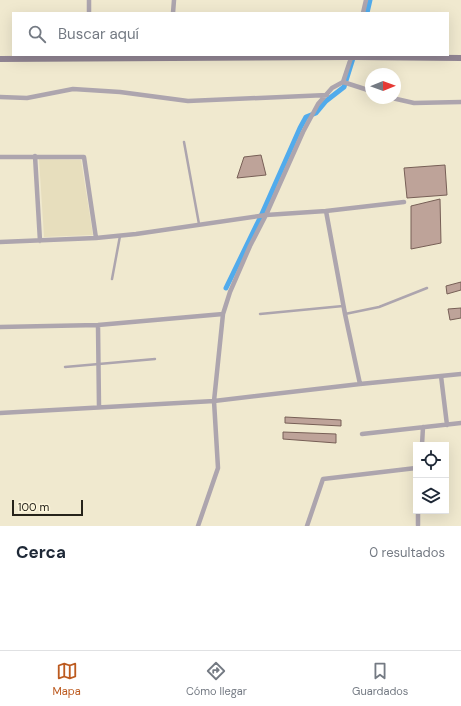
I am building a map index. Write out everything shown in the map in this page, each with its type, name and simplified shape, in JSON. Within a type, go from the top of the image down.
[{"type":"street","points":[[89,0],[89,12]]},
{"type":"street","points":[[173,12],[174,0]]},
{"type":"street","points":[[363,12],[366,0]]},
{"type":"street","points":[[198,526],[218,468],[214,401],[223,314],[230,292],[303,132],[318,104],[332,88],[343,82],[352,56]]},
{"type":"street","points":[[0,58],[352,56],[461,58]]},
{"type":"street","points":[[343,82],[365,89]]},
{"type":"street","points":[[0,97],[27,98],[73,89],[120,92],[188,101],[327,95]]},
{"type":"street","points":[[401,100],[414,103],[461,102]]},
{"type":"street","points":[[35,156],[40,241]]},
{"type":"street","points":[[0,157],[84,157],[96,238]]},
{"type":"street","points":[[0,242],[120,236],[266,215],[326,211],[404,202]]},
{"type":"street","points":[[326,211],[345,314],[360,384]]},
{"type":"street","points":[[0,327],[98,325],[223,314]]},
{"type":"street","points":[[98,325],[99,407]]},
{"type":"street","points":[[0,412],[214,401],[461,374]]},
{"type":"street","points":[[441,376],[447,425]]},
{"type":"street","points":[[362,434],[461,423]]},
{"type":"street","points":[[422,442],[423,427]]},
{"type":"street","points":[[307,526],[323,478],[413,468]]},
{"type":"street","points":[[418,514],[418,525]]},
{"type":"lane","points":[[184,142],[199,224]]},
{"type":"lane","points":[[112,279],[120,236]]},
{"type":"lane","points":[[345,314],[378,306],[427,288]]},
{"type":"lane","points":[[260,314],[344,306]]},
{"type":"lane","points":[[65,367],[155,358]]},
{"type":"shaded area","points":[[39,159],[81,160],[93,235],[44,237]]},
{"type":"building","points":[[261,155],[266,175],[237,178],[244,157]]},
{"type":"building","points":[[445,165],[447,195],[407,198],[404,168]]},
{"type":"building","points":[[440,199],[441,243],[411,249],[411,206]]},
{"type":"building","points":[[461,282],[461,290],[447,294],[446,286]]},
{"type":"building","points":[[461,308],[461,318],[450,320],[448,309]]},
{"type":"building","points":[[285,417],[341,420],[341,426],[285,423]]},
{"type":"building","points":[[283,432],[336,434],[336,443],[283,439]]},
{"type":"waterway","points":[[367,12],[370,0]]},
{"type":"waterway","points":[[226,288],[306,117],[316,113],[326,101],[344,87],[354,56]]}]
